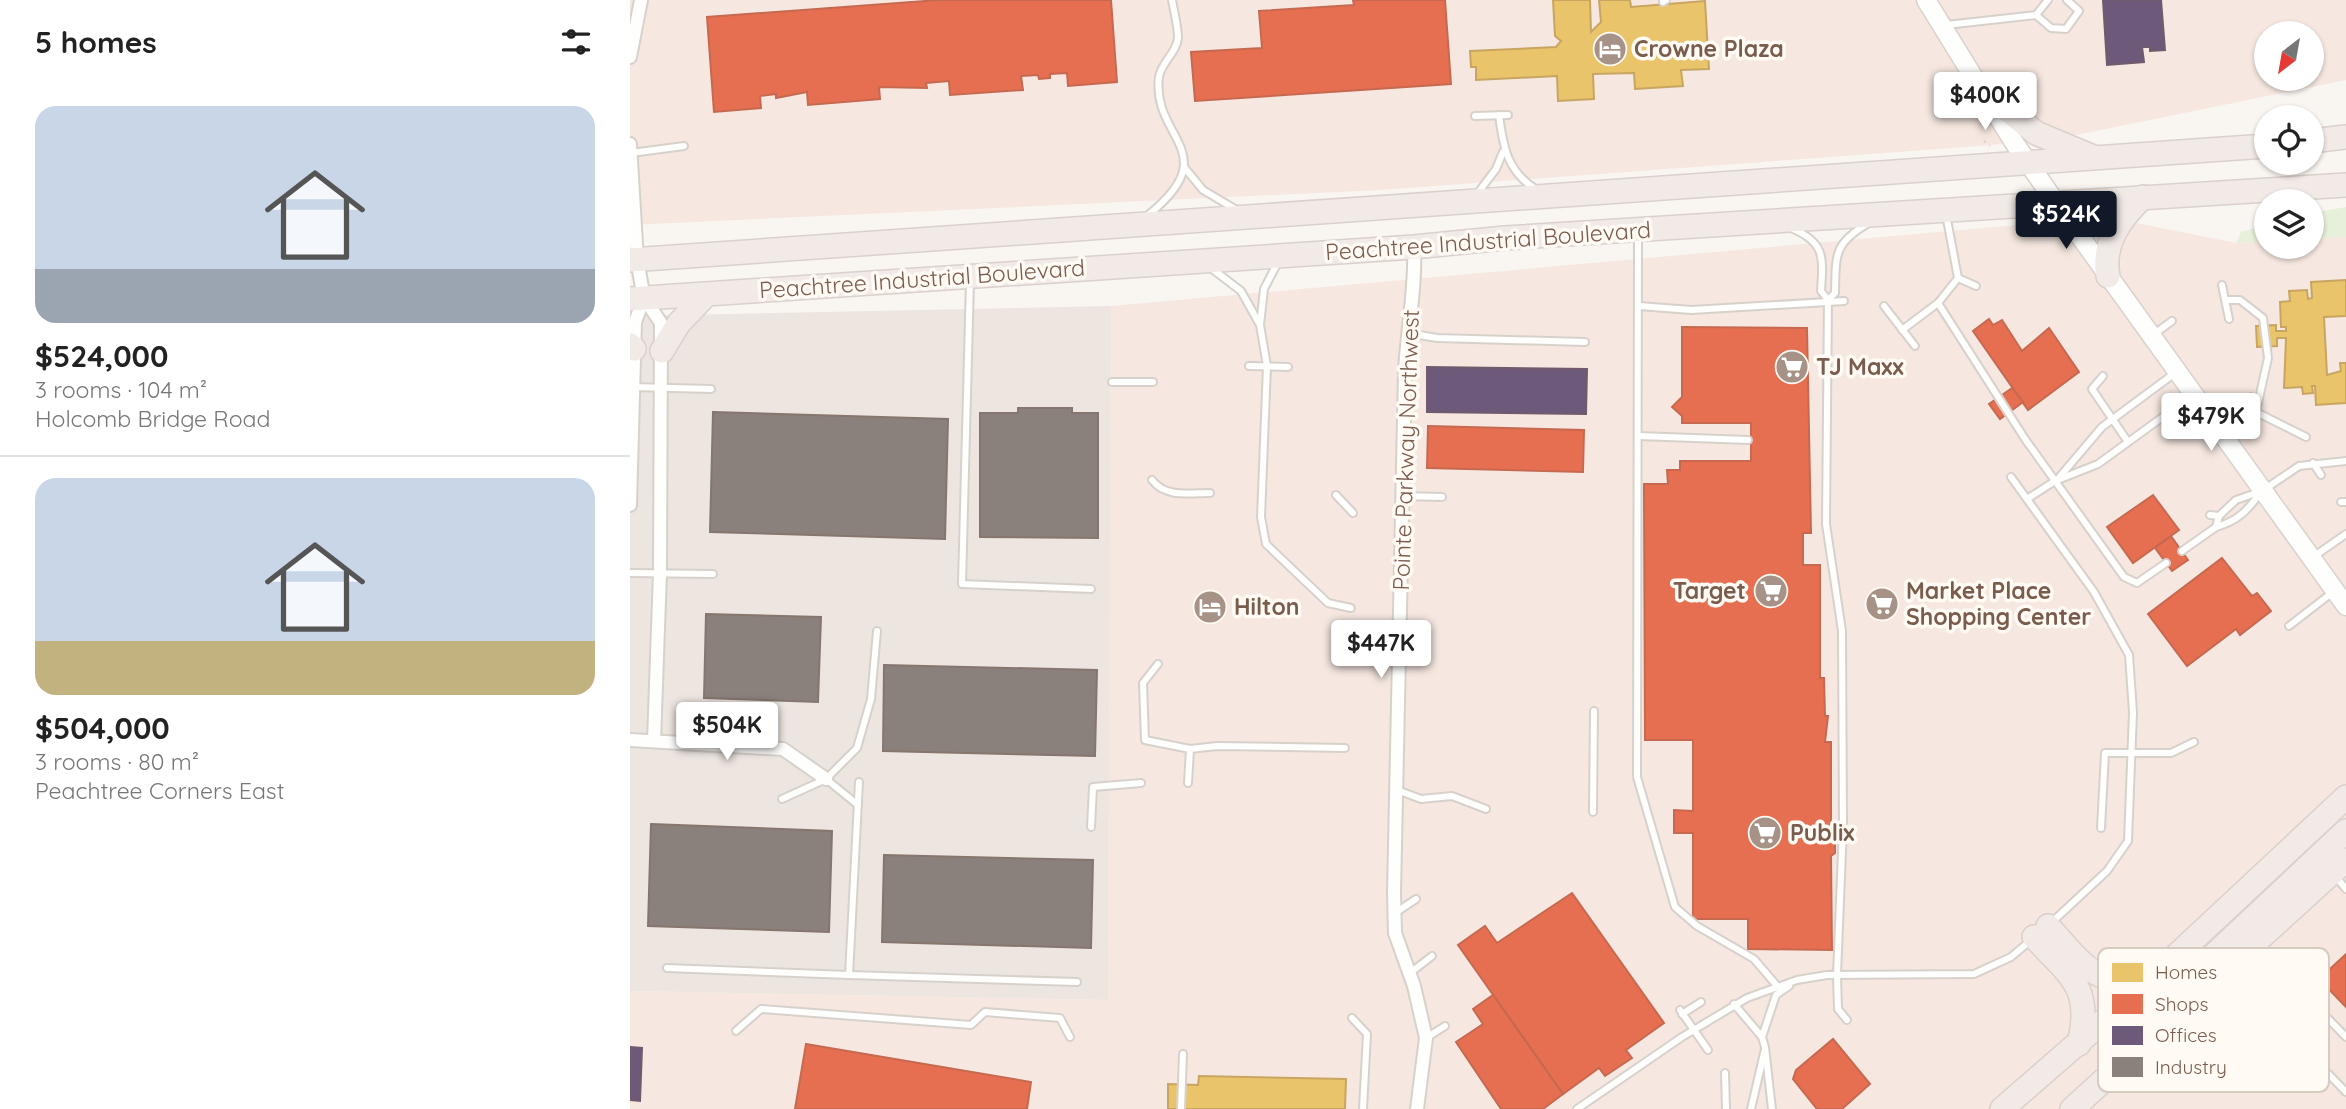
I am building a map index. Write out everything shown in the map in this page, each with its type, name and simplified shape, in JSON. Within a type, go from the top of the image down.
[{"type":"highway","points":[[1979,86],[2036,133],[2101,159]]},
{"type":"highway","points":[[2324,140],[2346,137]]},
{"type":"highway","name":"Peachtree Industrial Boulevard","points":[[634,260],[1254,214],[1469,202],[2254,147]]},
{"type":"highway","name":"Peachtree Industrial Boulevard","points":[[637,298],[705,296],[1638,230],[2346,185]]},
{"type":"highway","points":[[2108,276],[2106,264],[2110,240],[2126,214],[2143,197]]},
{"type":"highway","points":[[662,351],[679,323],[705,296]]},
{"type":"highway","points":[[2184,948],[2346,797]]},
{"type":"highway","points":[[2221,948],[2346,831]]},
{"type":"highway","points":[[2251,948],[2342,874]]},
{"type":"highway","points":[[2041,932],[2098,977]]},
{"type":"highway","points":[[2041,932],[2079,990],[2085,1015],[2079,1044]]},
{"type":"highway","points":[[2007,1107],[2098,1027]]},
{"type":"highway","points":[[2072,1109],[2098,1086]]},
{"type":"main road","points":[[1926,0],[2056,203],[2343,602]]},
{"type":"street","points":[[630,57],[641,0]]},
{"type":"street","points":[[630,144],[637,298],[632,347],[630,505]]},
{"type":"street","name":"Pointe Parkway Northwest","points":[[1414,247],[1416,282],[1406,333],[1395,789],[1395,933],[1410,973],[1426,1038],[1417,1109]]},
{"type":"street","points":[[637,298],[661,323],[660,572],[654,741]]},
{"type":"street","points":[[630,740],[783,749],[826,779]]},
{"type":"lane","points":[[1172,0],[1178,40],[1159,76],[1163,114],[1178,135],[1184,167],[1203,190],[1220,202],[1254,214]]},
{"type":"lane","points":[[1942,26],[2036,15],[2048,0]]},
{"type":"lane","points":[[2036,15],[2051,28],[2066,29],[2079,11],[2067,0]]},
{"type":"lane","points":[[1469,202],[1496,169],[1503,152],[1503,115],[1475,116]]},
{"type":"lane","points":[[631,153],[684,146]]},
{"type":"lane","points":[[1503,152],[1530,186],[1548,196]]},
{"type":"lane","points":[[1137,223],[1173,191],[1184,167]]},
{"type":"lane","points":[[1902,330],[1938,303],[1958,278],[1945,210]]},
{"type":"lane","points":[[1828,300],[1835,293],[1836,252],[1844,240],[1884,214]]},
{"type":"lane","points":[[1775,221],[1809,236],[1819,248],[1823,264],[1821,291],[1828,300],[1826,524],[1842,631],[1843,657],[1843,826],[1837,975],[1838,1010],[1847,1020]]},
{"type":"lane","points":[[1638,230],[1637,777],[1675,907],[1697,926],[1754,959],[1778,987]]},
{"type":"lane","points":[[1282,255],[1264,289],[1261,325],[1267,366],[1261,517],[1266,544],[1328,603],[1351,608]]},
{"type":"lane","points":[[1201,260],[1241,291],[1261,325]]},
{"type":"lane","points":[[970,276],[962,584],[1091,589]]},
{"type":"lane","points":[[1958,278],[1976,286]]},
{"type":"lane","points":[[2222,285],[2229,319]]},
{"type":"lane","points":[[2222,435],[2256,412],[2268,358],[2263,318],[2240,300],[2226,300]]},
{"type":"lane","points":[[1639,306],[1691,310],[1844,301]]},
{"type":"lane","points":[[1938,303],[2078,517],[2124,577],[2137,583],[2166,563]]},
{"type":"lane","points":[[1884,306],[1915,346]]},
{"type":"lane","points":[[2151,336],[2172,321]]},
{"type":"lane","points":[[1406,333],[1437,338],[1585,342]]},
{"type":"lane","points":[[1249,366],[1287,368]]},
{"type":"lane","points":[[2055,481],[2102,426],[2176,372]]},
{"type":"lane","points":[[2103,376],[2092,389],[2128,442]]},
{"type":"lane","points":[[1112,382],[1153,382]]},
{"type":"lane","points":[[632,387],[711,389]]},
{"type":"lane","points":[[2027,499],[2055,481],[2098,464],[2193,395]]},
{"type":"lane","points":[[2251,397],[2256,412],[2306,437]]},
{"type":"lane","points":[[1639,436],[1748,440]]},
{"type":"lane","points":[[2216,527],[2219,516],[2236,500],[2262,491],[2299,466],[2346,461]]},
{"type":"lane","points":[[2313,463],[2321,475]]},
{"type":"lane","points":[[1577,1109],[1734,1004],[1797,980],[1837,975],[1974,974],[2011,957],[2107,871],[2127,841],[2132,753],[2129,655],[2094,592],[2011,477]]},
{"type":"lane","points":[[1152,480],[1160,491],[1210,493]]},
{"type":"lane","points":[[2182,551],[2216,527],[2232,523],[2245,513],[2262,491]]},
{"type":"lane","points":[[1336,495],[1353,513]]},
{"type":"lane","points":[[1402,495],[1442,497]]},
{"type":"lane","points":[[2210,515],[2219,516]]},
{"type":"lane","points":[[2311,558],[2346,534]]},
{"type":"lane","points":[[630,573],[713,574]]},
{"type":"lane","points":[[2289,626],[2343,602]]},
{"type":"lane","points":[[782,799],[826,779],[858,748],[871,699],[877,631]]},
{"type":"lane","points":[[1158,664],[1143,683],[1145,740],[1190,749],[1217,746],[1345,747]]},
{"type":"lane","points":[[1593,812],[1594,711]]},
{"type":"lane","points":[[719,745],[720,719]]},
{"type":"lane","points":[[2101,828],[2105,753],[2171,753],[2194,742]]},
{"type":"lane","points":[[1188,783],[1190,749]]},
{"type":"lane","points":[[826,779],[858,804]]},
{"type":"lane","points":[[849,975],[859,782]]},
{"type":"lane","points":[[1091,827],[1093,787],[1141,783]]},
{"type":"lane","points":[[1395,789],[1421,799],[1452,796],[1486,809]]},
{"type":"lane","points":[[1395,913],[1416,899]]},
{"type":"lane","points":[[1410,973],[1432,956]]},
{"type":"lane","points":[[667,968],[1077,982]]},
{"type":"lane","points":[[1762,1038],[1776,995],[1797,980]]},
{"type":"lane","points":[[1701,1002],[1681,1012],[1707,1050]]},
{"type":"lane","points":[[1734,1004],[1762,1038],[1772,1109]]},
{"type":"lane","points":[[736,1031],[761,1009],[971,1025],[985,1012],[1060,1018],[1070,1037]]},
{"type":"lane","points":[[1352,1018],[1367,1034],[1363,1109]]},
{"type":"lane","points":[[2329,1020],[2346,1037]]},
{"type":"lane","points":[[1426,1038],[1445,1026]]},
{"type":"lane","points":[[1751,1109],[1765,1047]]},
{"type":"lane","points":[[1181,1109],[1183,1054]]},
{"type":"lane","points":[[1725,1073],[1726,1109]]},
{"type":"lane","points":[[2329,1075],[2346,1092]]},
{"type":"path","points":[[1984,141],[1993,144]]},
{"type":"shaded area","points":[[630,0],[2346,0],[2346,80],[2324,84],[2324,21],[2254,21],[2254,91],[2292,91],[2052,140],[1381,190],[630,225]]},
{"type":"shaded area","points":[[2106,217],[2236,243],[2254,242],[2254,259],[2324,259],[2324,238],[2346,237],[2346,1109],[630,1109],[630,991],[1108,1000],[1111,306]]},
{"type":"shaded area","points":[[1111,306],[1108,1000],[630,991],[630,316]]},
{"type":"green space","points":[[2346,207],[2346,237],[2324,238],[2324,211]]},
{"type":"green space","points":[[2254,228],[2254,242],[2236,243],[2241,232]]},
{"type":"building: Homes","name":"Crowne Plaza","points":[[1553,0],[1590,0],[1591,32],[1601,22],[1599,0],[1630,0],[1631,7],[1705,1],[1709,69],[1681,70],[1683,86],[1635,89],[1634,73],[1593,74],[1594,99],[1558,101],[1557,76],[1476,80],[1476,67],[1471,67],[1470,51],[1556,47],[1561,41],[1555,36]]},
{"type":"building: Homes","points":[[2346,280],[2346,316],[2324,317],[2327,375],[2341,371],[2340,363],[2346,363],[2346,403],[2316,405],[2315,386],[2312,386],[2313,393],[2303,394],[2302,387],[2284,388],[2286,338],[2277,338],[2277,346],[2257,347],[2256,326],[2276,325],[2276,331],[2286,331],[2286,327],[2281,327],[2280,302],[2290,301],[2289,291],[2307,290],[2308,299],[2312,298],[2311,282]]},
{"type":"building: Homes","points":[[1199,1076],[1346,1079],[1345,1109],[1168,1109],[1168,1084],[1198,1085]]},
{"type":"building: Shops","points":[[939,0],[1111,0],[1117,82],[1068,86],[1067,73],[1050,74],[1050,78],[1039,79],[1038,75],[1021,76],[1023,90],[950,95],[949,81],[926,83],[927,88],[879,87],[880,99],[808,105],[807,92],[776,98],[776,94],[760,96],[761,108],[714,112],[707,17]]},
{"type":"building: Shops","points":[[1353,0],[1445,0],[1451,84],[1195,101],[1191,52],[1262,48],[1259,11],[1354,5]]},
{"type":"building: Shops","points":[[1989,319],[1993,325],[2002,320],[2022,351],[2049,328],[2079,372],[2028,410],[1973,331]]},
{"type":"building: Shops","points":[[1682,327],[1807,328],[1811,533],[1803,533],[1803,565],[1820,565],[1820,678],[1824,678],[1825,716],[1828,716],[1825,742],[1831,742],[1831,825],[1835,830],[1835,853],[1831,856],[1832,950],[1748,949],[1748,919],[1693,919],[1693,833],[1674,833],[1674,810],[1693,811],[1693,740],[1645,740],[1644,484],[1668,484],[1667,470],[1680,470],[1680,461],[1751,461],[1751,423],[1682,423],[1682,416],[1672,407],[1682,397]]},
{"type":"building: Shops","points":[[2012,388],[2023,402],[2000,419],[1989,404]]},
{"type":"building: Shops","points":[[1428,426],[1584,430],[1583,472],[1427,468]]},
{"type":"building: Shops","points":[[2153,495],[2179,530],[2133,563],[2107,527]]},
{"type":"building: Shops","points":[[2171,536],[2188,560],[2172,571],[2155,548]]},
{"type":"building: Shops","points":[[2222,558],[2252,596],[2257,593],[2271,611],[2240,635],[2236,629],[2187,666],[2148,614]]},
{"type":"building: Shops","points":[[1572,893],[1664,1023],[1626,1050],[1632,1058],[1605,1076],[1599,1068],[1563,1094],[1458,945],[1485,926],[1497,943]]},
{"type":"building: Shops","points":[[2346,954],[2346,1007],[2329,989],[2329,970]]},
{"type":"building: Shops","points":[[1493,995],[1563,1094],[1543,1109],[1501,1109],[1456,1042],[1483,1024],[1473,1009]]},
{"type":"building: Shops","points":[[1833,1039],[1870,1084],[1842,1109],[1817,1109],[1793,1079],[1796,1070]]},
{"type":"building: Shops","points":[[806,1044],[1031,1082],[1027,1109],[795,1109]]},
{"type":"building: Offices","points":[[2103,0],[2161,0],[2165,50],[2150,51],[2150,47],[2142,47],[2144,62],[2107,65]]},
{"type":"building: Offices","points":[[1427,367],[1587,369],[1586,414],[1427,412]]},
{"type":"building: Offices","points":[[630,1047],[642,1048],[640,1101],[630,1100]]},
{"type":"building: Industry","points":[[1018,408],[1072,408],[1072,413],[1098,413],[1098,538],[980,537],[980,413],[1018,413]]},
{"type":"building: Industry","points":[[713,412],[948,419],[945,539],[710,532]]},
{"type":"building: Industry","points":[[706,614],[821,617],[818,702],[704,698]]},
{"type":"building: Industry","points":[[884,665],[1097,670],[1095,756],[883,751]]},
{"type":"building: Industry","points":[[651,824],[832,831],[829,932],[648,926]]},
{"type":"building: Industry","points":[[884,855],[1093,860],[1091,948],[882,942]]},
{"type":"place","name":"Crowne Plaza","points":[[1610,49]]},
{"type":"place","name":"TJ Maxx","points":[[1792,367]]},
{"type":"place","name":"Target","points":[[1771,591]]},
{"type":"place","name":"Market Place Shopping Center","points":[[1882,604]]},
{"type":"place","name":"Hilton","points":[[1210,607]]},
{"type":"place","name":"Publix","points":[[1765,833]]}]
